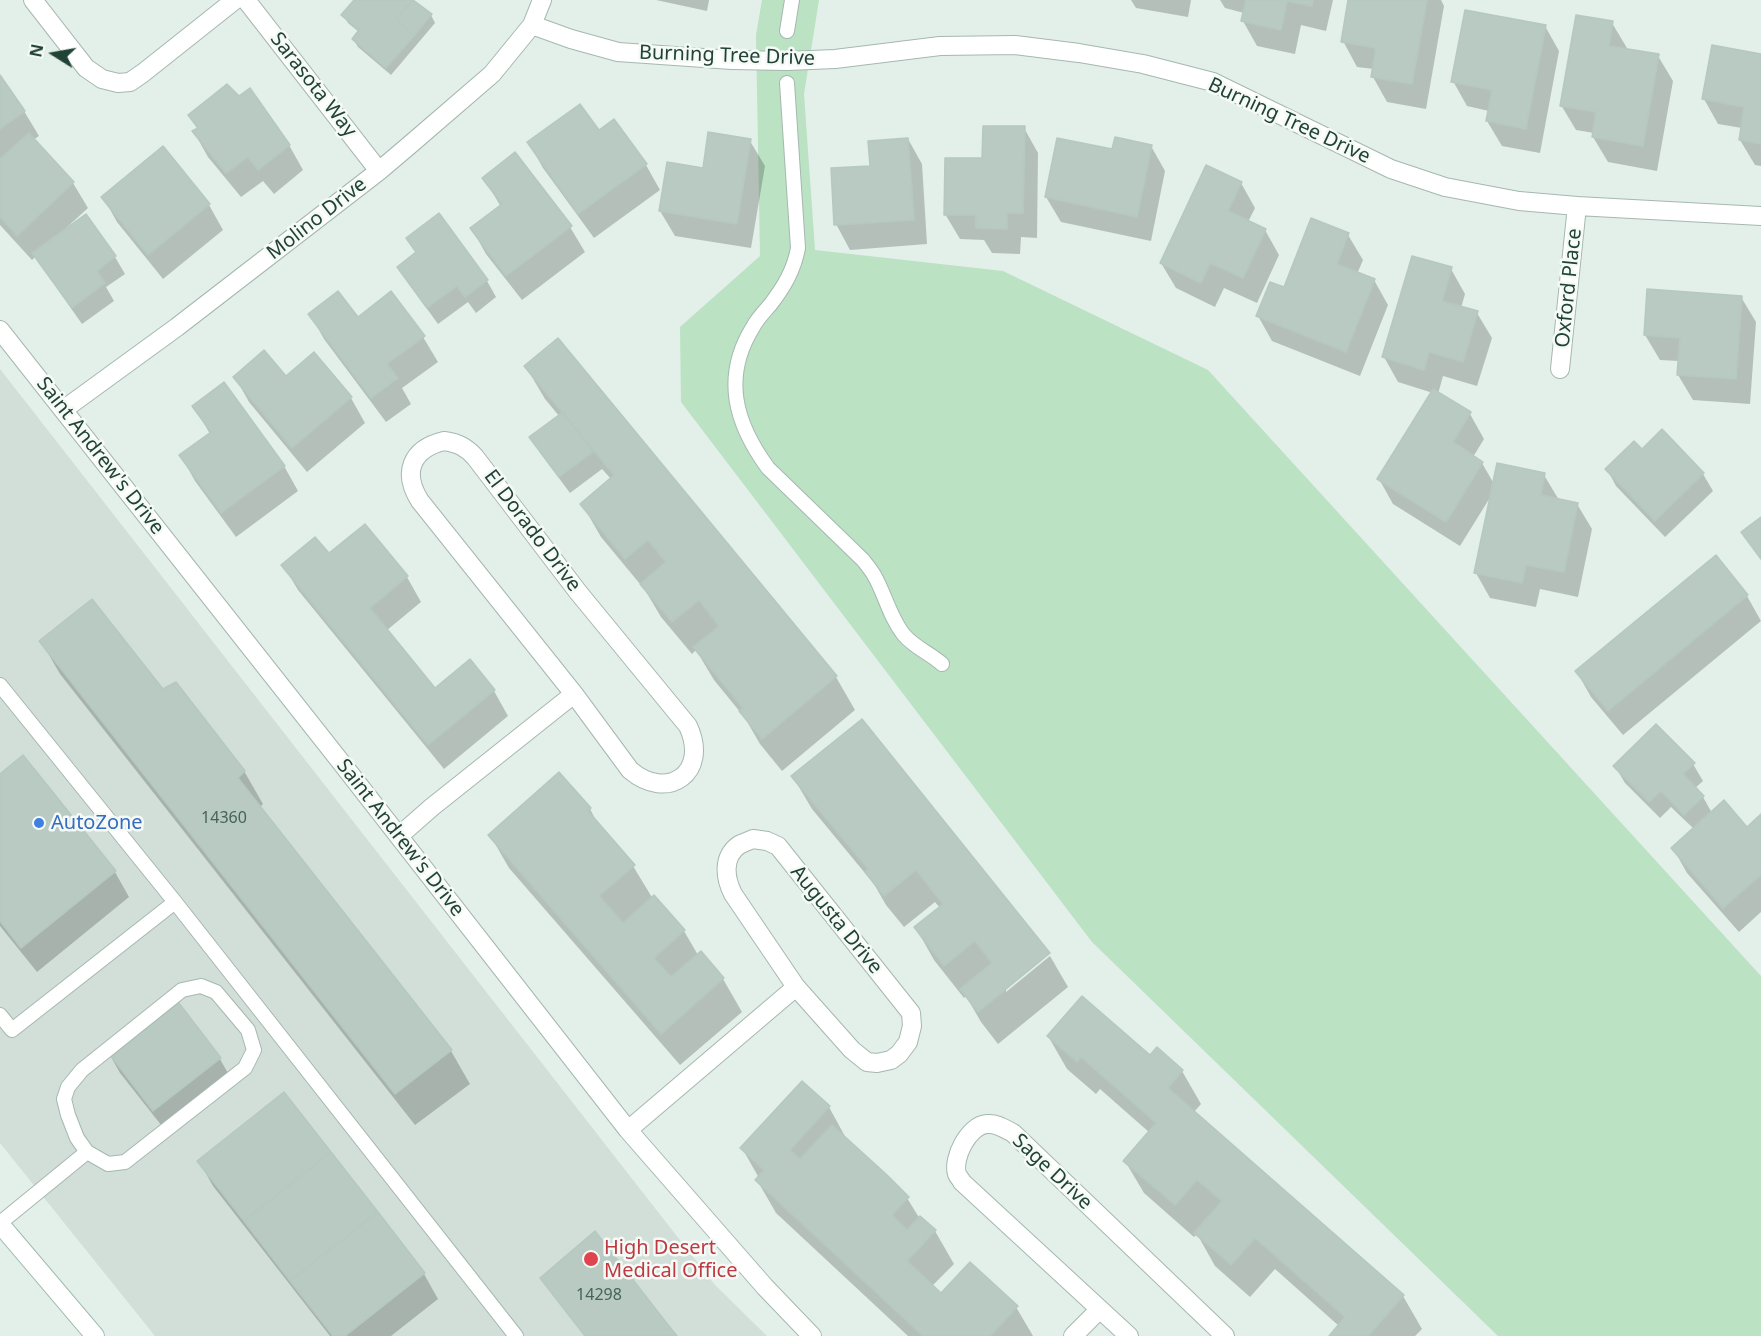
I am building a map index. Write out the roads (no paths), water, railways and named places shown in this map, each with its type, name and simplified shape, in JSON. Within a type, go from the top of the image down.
[{"type":"street","points":[[33,0],[86,68],[102,79],[118,83],[130,82],[235,0]]},
{"type":"street","name":"Sarasota Way","points":[[246,0],[379,171]]},
{"type":"street","name":"Molino Drive","points":[[63,410],[177,327],[379,171],[492,74],[532,25],[542,0]]},
{"type":"street","name":"Burning Tree Drive","points":[[532,25],[572,39],[618,51],[732,60],[835,59],[940,46],[1015,45],[1090,55],[1143,64],[1213,82],[1391,169],[1445,187],[1520,201],[1761,216]]},
{"type":"street","name":"Oxford Place","points":[[1560,369],[1577,206]]},
{"type":"street","name":"Saint Andrew's Drive","points":[[0,330],[628,1130],[765,1287],[812,1336]]},
{"type":"street","name":"El Dorado Drive","points":[[444,441],[456,442],[467,448],[475,457],[578,592],[688,726],[695,752],[691,768],[681,778],[671,783],[648,782],[638,777],[630,770],[574,694],[430,515],[412,489],[410,476],[413,462],[421,451],[432,444],[444,441]]},
{"type":"street","points":[[399,836],[574,694]]},
{"type":"street","name":"Augusta Drive","points":[[753,839],[778,846],[911,1013],[912,1026],[908,1042],[891,1060],[877,1063],[867,1062],[852,1050],[796,987],[733,894],[727,881],[726,866],[731,854],[739,845],[753,839]]},
{"type":"street","points":[[628,1130],[796,987]]},
{"type":"street","name":"Sage Drive","points":[[1129,1336],[962,1182],[957,1173],[958,1157],[962,1144],[972,1131],[984,1124],[998,1125],[1013,1134],[1225,1336]]},
{"type":"street","points":[[0,1223],[95,1336]]},
{"type":"street","points":[[1073,1336],[1100,1309]]},
{"type":"lane","points":[[787,31],[792,0]]},
{"type":"lane","points":[[787,83],[798,248],[795,264],[788,280],[753,325],[742,348],[736,367],[734,386],[738,407],[756,452],[768,468],[863,560],[875,576],[883,597],[902,632],[913,645],[942,664]]},
{"type":"lane","points":[[0,685],[175,902],[516,1336]]},
{"type":"lane","points":[[1,1019],[12,1030],[175,902]]},
{"type":"lane","points":[[201,986],[216,992],[248,1030],[254,1050],[245,1068],[125,1162],[108,1164],[87,1152],[77,1138],[68,1116],[64,1099],[68,1087],[82,1070],[182,990],[201,986]]},
{"type":"lane","points":[[0,1223],[87,1152]]},
{"type":"place","name":"AutoZone","points":[[39,823]]},
{"type":"place","name":"High Desert Medical Office","points":[[591,1259]]}]
